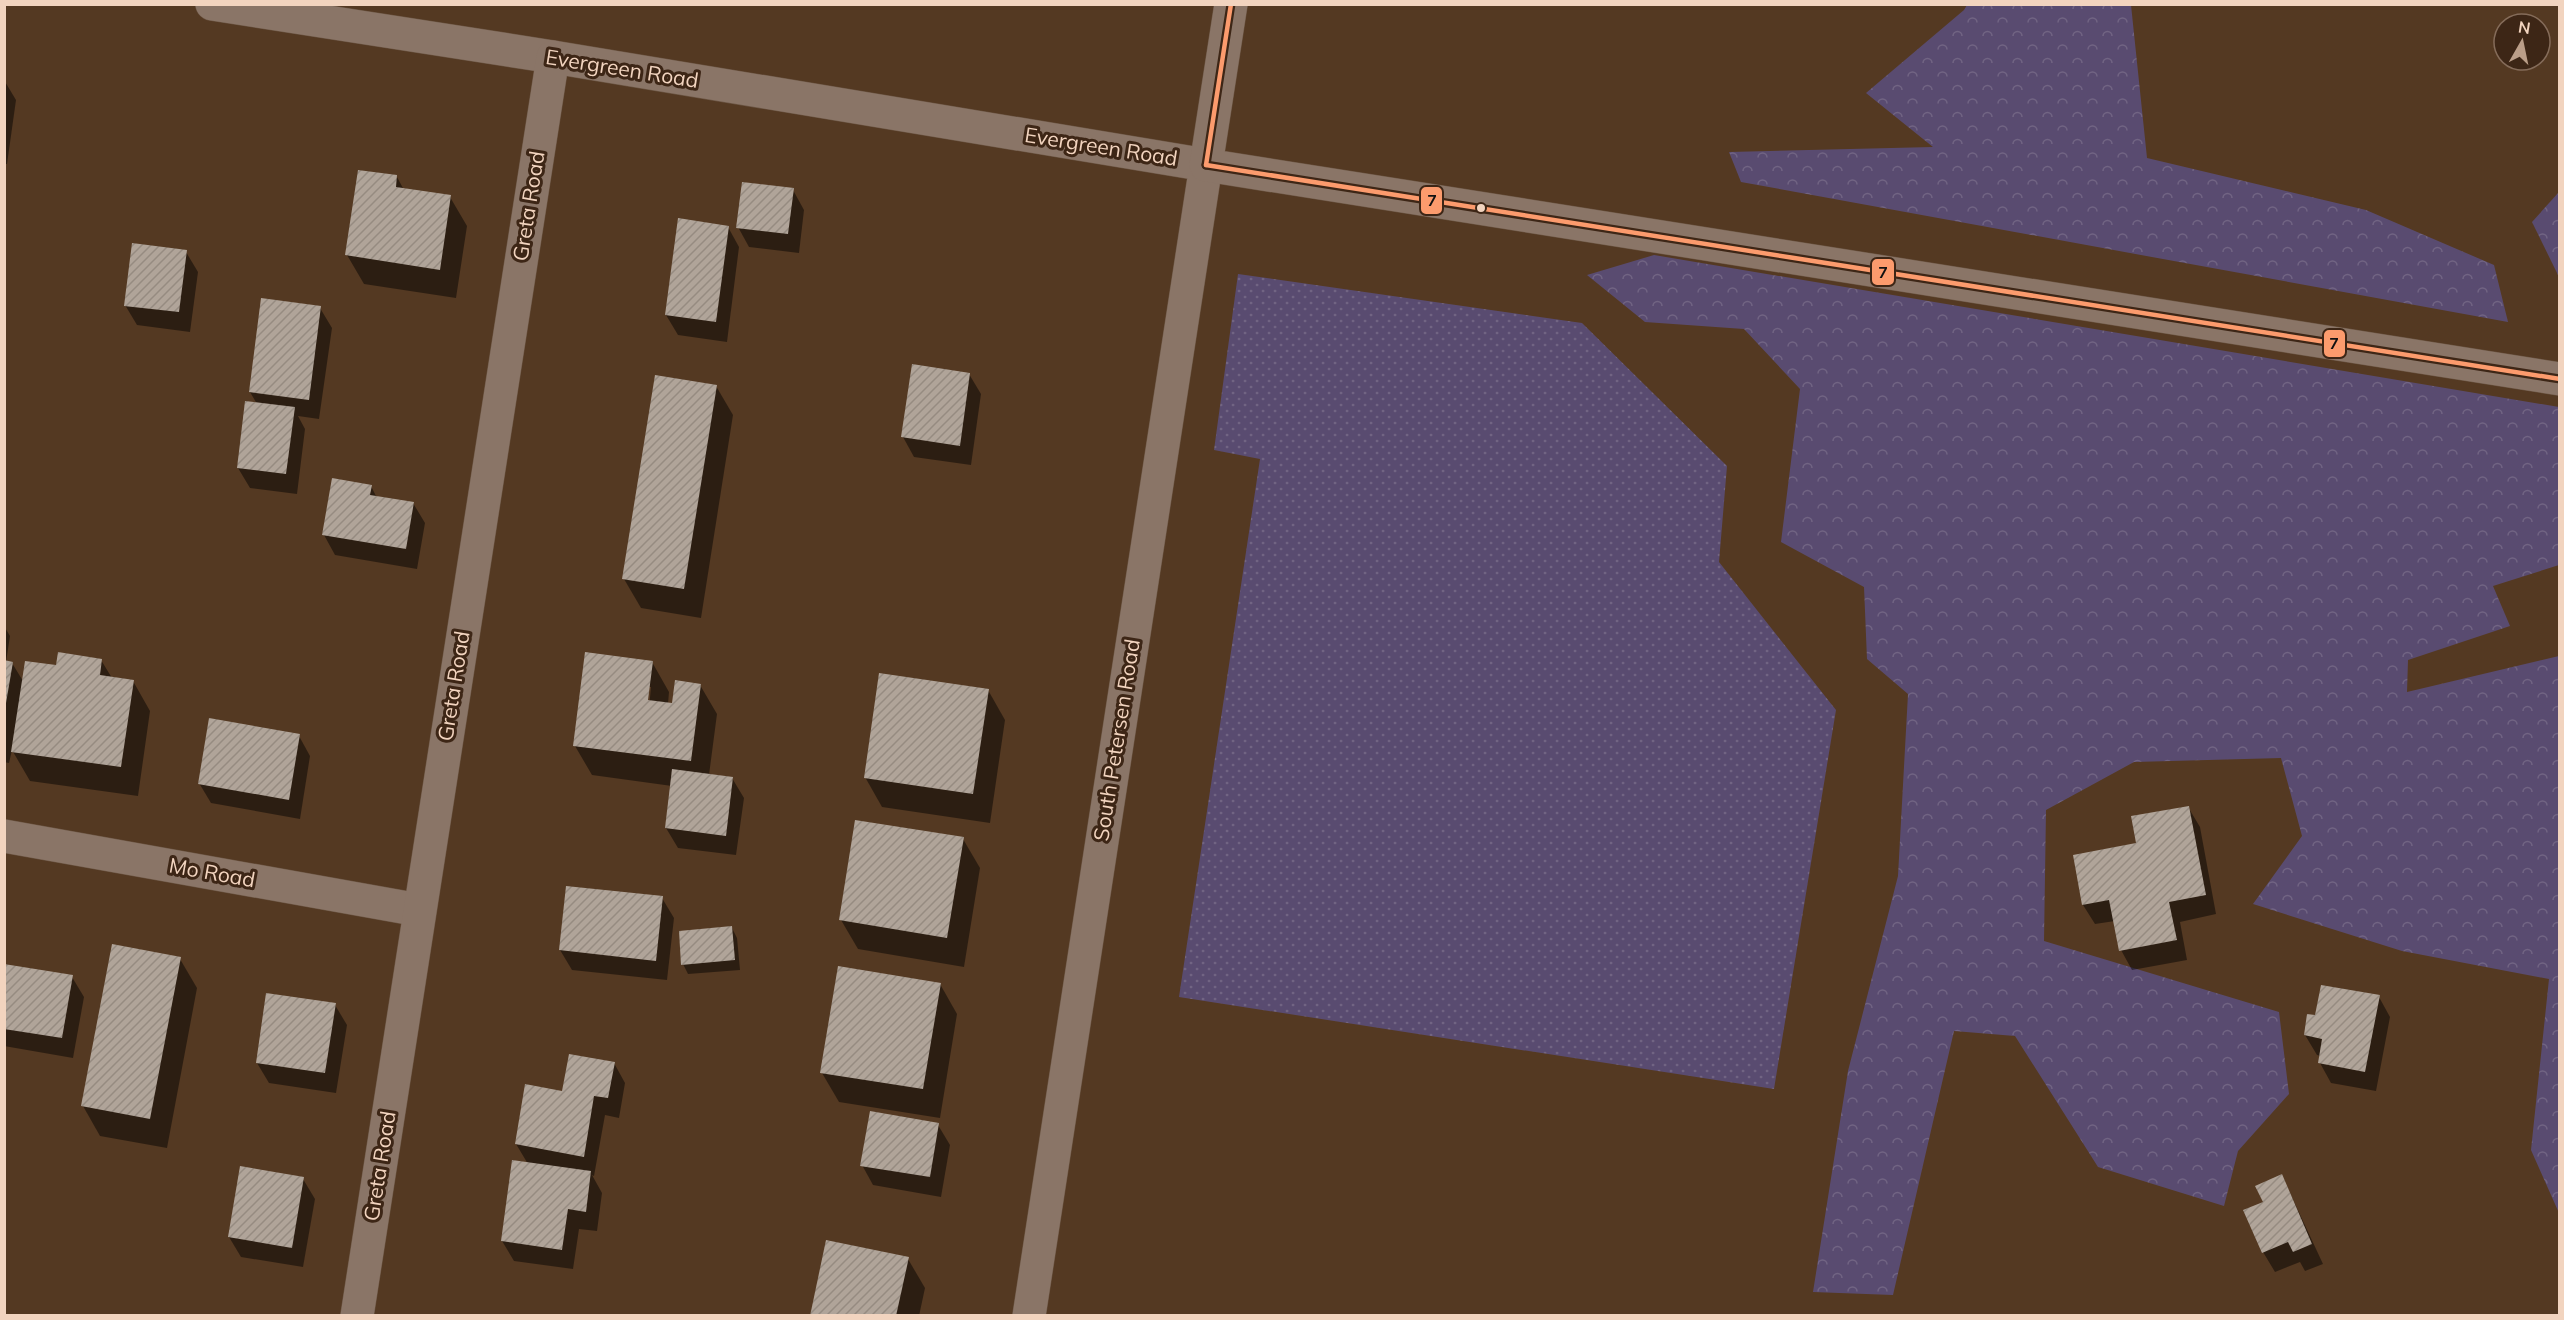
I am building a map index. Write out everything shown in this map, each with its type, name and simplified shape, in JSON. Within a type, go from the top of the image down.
[{"type":"street","name":"Evergreen Road","points":[[212,4],[553,57],[1206,165],[2559,379]]},
{"type":"street","name":"South Petersen Road","points":[[1029,1316],[1231,4]]},
{"type":"street","name":"Greta Road","points":[[357,1316],[553,57]]},
{"type":"street","name":"Mo Road","points":[[4,837],[420,910]]},
{"type":"green space","points":[[1967,5],[2131,5],[2147,158],[2366,210],[2494,265],[2508,322],[1741,182],[1729,152],[1933,147],[1866,93]]},
{"type":"green space","points":[[2559,192],[2559,277],[2532,222]]},
{"type":"green space","points":[[1654,255],[2559,407],[2559,565],[2493,586],[2510,626],[2408,660],[2407,692],[2559,656],[2559,1213],[2531,1150],[2549,979],[2402,951],[2253,904],[2302,836],[2281,758],[2134,762],[2046,810],[2044,941],[2279,1012],[2289,1094],[2238,1151],[2224,1206],[2098,1167],[2015,1036],[1954,1031],[1893,1295],[1813,1292],[1848,1071],[1898,876],[1908,694],[1867,659],[1864,587],[1781,542],[1800,389],[1744,329],[1645,322],[1587,275]]},
{"type":"green space","points":[[1238,274],[1582,323],[1727,466],[1719,562],[1836,710],[1774,1089],[1179,997],[1260,459],[1214,450]]},
{"type":"building","points":[[358,170],[397,175],[396,187],[451,195],[440,270],[345,255]]},
{"type":"building","points":[[742,182],[794,188],[788,234],[736,228]]},
{"type":"building","points":[[678,218],[729,226],[716,322],[665,315]]},
{"type":"building","points":[[132,243],[187,250],[179,312],[124,306]]},
{"type":"building","points":[[261,298],[321,306],[309,400],[249,392]]},
{"type":"building","points":[[912,364],[970,373],[960,446],[901,437]]},
{"type":"building","points":[[655,375],[717,385],[684,589],[622,579]]},
{"type":"building","points":[[245,401],[295,407],[286,474],[237,468]]},
{"type":"building","points":[[332,478],[372,485],[370,495],[414,502],[406,549],[322,535]]},
{"type":"building","points":[[58,652],[102,659],[100,675],[134,680],[121,767],[11,752],[25,661],[56,665]]},
{"type":"building","points":[[585,652],[653,661],[648,700],[672,703],[675,680],[701,684],[691,761],[573,746]]},
{"type":"building","points":[[4,660],[13,662],[6,703],[4,703]]},
{"type":"building","points":[[879,673],[989,689],[973,794],[864,778]]},
{"type":"building","points":[[209,718],[300,734],[289,800],[198,784]]},
{"type":"building","points":[[672,769],[733,777],[726,836],[665,828]]},
{"type":"building","points":[[2189,806],[2206,895],[2169,902],[2177,940],[2119,951],[2109,900],[2082,905],[2073,855],[2136,843],[2131,816]]},
{"type":"building","points":[[855,820],[964,837],[947,938],[839,920]]},
{"type":"building","points":[[566,886],[663,896],[656,961],[559,950]]},
{"type":"building","points":[[732,926],[735,960],[681,965],[679,931]]},
{"type":"building","points":[[112,944],[181,957],[150,1119],[81,1106]]},
{"type":"building","points":[[4,964],[73,975],[62,1038],[4,1029]]},
{"type":"building","points":[[838,966],[941,983],[923,1089],[820,1073]]},
{"type":"building","points":[[2321,985],[2380,995],[2365,1072],[2318,1063],[2322,1039],[2304,1035],[2307,1014],[2315,1015]]},
{"type":"building","points":[[266,993],[336,1003],[325,1073],[256,1063]]},
{"type":"building","points":[[569,1054],[615,1062],[608,1098],[594,1096],[584,1157],[515,1144],[525,1084],[562,1091]]},
{"type":"building","points":[[870,1111],[939,1123],[930,1177],[860,1166]]},
{"type":"building","points":[[512,1160],[591,1171],[586,1212],[568,1209],[562,1250],[501,1241]]},
{"type":"building","points":[[240,1166],[304,1177],[292,1248],[228,1237]]},
{"type":"building","points":[[2282,1174],[2312,1244],[2293,1252],[2288,1242],[2262,1253],[2243,1210],[2263,1202],[2255,1186]]},
{"type":"building","points":[[826,1240],[909,1257],[896,1316],[810,1316]]},
{"type":"transit line","name":"7","points":[[1206,165],[1231,4]]},
{"type":"transit line","name":"7","points":[[1206,165],[2560,379]]}]
